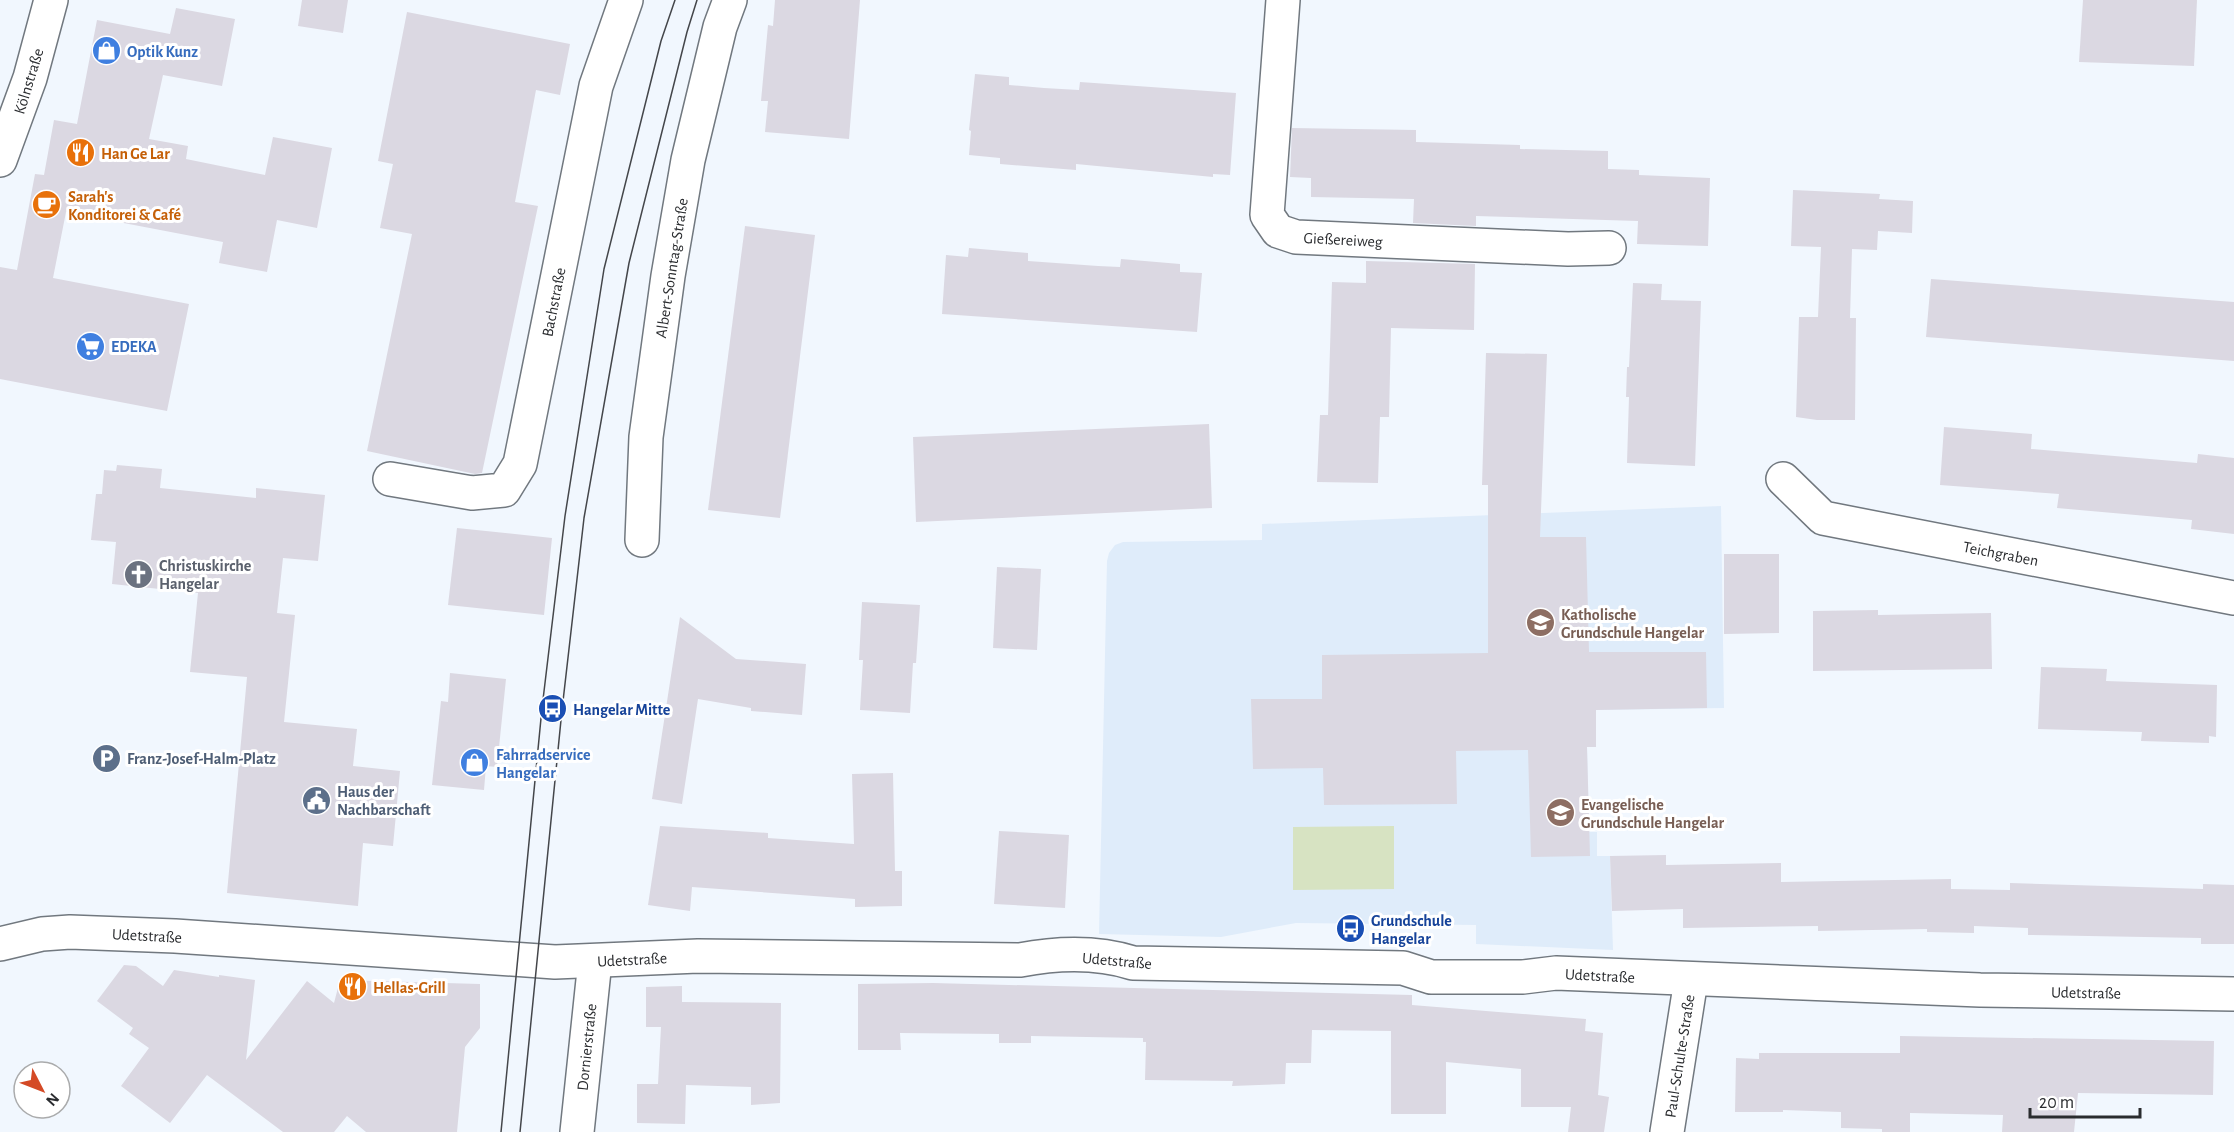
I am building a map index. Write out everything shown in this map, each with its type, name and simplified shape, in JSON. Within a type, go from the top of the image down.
[{"type":"street","name":"Kölnstraße","points":[[0,160],[30,78],[51,0]]},
{"type":"street","name":"Bachstraße","points":[[390,480],[472,493],[504,489],[520,464],[596,86],[626,0]]},
{"type":"street","name":"Albert-Sonntag-Straße","points":[[642,540],[646,437],[668,276],[688,160],[720,27],[730,0]]},
{"type":"street","name":"Gießereiweg","points":[[1283,0],[1266,215],[1278,231],[1296,237],[1568,249],[1609,248]]},
{"type":"street","name":"Teichgraben","points":[[1783,479],[1823,518],[2234,598]]},
{"type":"street","name":"Udetstraße","points":[[0,944],[42,934],[70,932],[175,936],[555,962],[698,956],[1020,960],[1044,955],[1112,956],[1133,963],[1403,968],[1431,977],[1523,977],[1556,973],[1980,990],[2234,994]]},
{"type":"street","name":"Dornierstraße","points":[[577,1132],[595,961]]},
{"type":"street","name":"Paul-Schulte-Straße","points":[[1667,1132],[1691,980]]},
{"type":"shaded area","points":[[1721,506],[1724,708],[1596,710],[1596,747],[1587,747],[1589,832],[1597,832],[1597,856],[1610,856],[1613,950],[1476,944],[1476,925],[1296,923],[1221,937],[1099,934],[1107,561],[1115,545],[1123,542],[1262,540],[1262,524]]},
{"type":"green space","points":[[1394,826],[1394,889],[1293,890],[1293,827]]},
{"type":"building","points":[[302,0],[348,0],[343,33],[298,26]]},
{"type":"building","points":[[775,0],[860,0],[849,139],[765,132],[768,101],[761,101],[768,25],[773,26]]},
{"type":"building","points":[[2083,0],[2197,0],[2194,66],[2079,62]]},
{"type":"building","points":[[176,8],[235,19],[222,86],[163,75],[149,139],[188,146],[186,159],[265,175],[273,137],[332,148],[317,228],[277,220],[267,272],[219,263],[223,242],[66,212],[53,278],[189,304],[167,411],[0,379],[0,267],[17,270],[35,174],[44,175],[54,120],[77,124],[97,20],[170,34]]},
{"type":"building","points":[[407,12],[570,44],[560,95],[536,90],[515,202],[538,206],[482,473],[475,474],[367,451],[412,234],[380,228],[393,164],[378,161]]},
{"type":"building","points":[[975,74],[1009,77],[1009,85],[1044,88],[1079,90],[1080,82],[1236,93],[1230,175],[1213,174],[1213,177],[1076,164],[1076,170],[1000,164],[1000,158],[969,155],[971,131],[969,130]]},
{"type":"building","points":[[1292,128],[1416,130],[1416,142],[1520,145],[1520,149],[1608,151],[1608,169],[1639,170],[1639,175],[1710,178],[1708,246],[1637,244],[1638,221],[1476,216],[1476,226],[1413,223],[1414,199],[1311,197],[1311,178],[1290,177]]},
{"type":"building","points":[[1793,190],[1880,194],[1879,199],[1913,201],[1912,233],[1878,231],[1877,250],[1852,249],[1850,318],[1856,318],[1855,420],[1817,420],[1796,417],[1799,317],[1818,317],[1821,247],[1791,246]]},
{"type":"building","points":[[745,226],[815,235],[780,518],[708,510]]},
{"type":"building","points":[[969,248],[1028,253],[1028,261],[1120,267],[1121,259],[1180,264],[1180,272],[1202,273],[1197,332],[942,314],[946,255],[968,257]]},
{"type":"building","points":[[1366,261],[1475,264],[1474,330],[1391,328],[1389,417],[1380,417],[1378,483],[1317,482],[1320,415],[1328,415],[1332,282],[1366,283]]},
{"type":"building","points":[[1931,279],[2234,302],[2234,361],[1926,337]]},
{"type":"building","points":[[1633,283],[1662,284],[1661,300],[1701,301],[1695,466],[1627,463],[1629,397],[1626,397],[1627,367],[1629,367]]},
{"type":"building","points":[[1486,353],[1547,354],[1540,537],[1586,537],[1589,652],[1706,652],[1707,708],[1596,710],[1596,747],[1587,747],[1590,856],[1531,857],[1528,750],[1456,751],[1457,804],[1324,805],[1323,768],[1253,769],[1251,699],[1322,699],[1322,655],[1488,653],[1488,485],[1482,485]]},
{"type":"building","points":[[1209,424],[1212,508],[916,522],[913,437]]},
{"type":"building","points":[[1944,427],[2032,434],[2031,449],[2197,463],[2198,454],[2234,458],[2234,534],[2191,529],[2192,520],[2057,508],[2059,494],[1940,485]]},
{"type":"building","points":[[117,465],[162,469],[160,488],[256,498],[256,488],[325,495],[318,561],[283,558],[277,613],[295,615],[284,722],[357,729],[353,766],[400,771],[393,846],[363,843],[358,906],[227,893],[247,677],[190,672],[198,593],[112,584],[116,542],[91,540],[96,494],[102,494],[104,470],[116,471]]},
{"type":"building","points":[[457,528],[552,538],[544,615],[448,605]]},
{"type":"building","points":[[1724,554],[1779,554],[1779,633],[1724,634]]},
{"type":"building","points":[[997,567],[1041,569],[1037,650],[993,648]]},
{"type":"building","points":[[862,602],[920,605],[910,713],[860,710],[863,660],[859,660]]},
{"type":"building","points":[[1878,610],[1878,615],[1991,613],[1992,669],[1813,671],[1813,611]]},
{"type":"building","points":[[680,617],[736,659],[806,664],[802,715],[751,711],[751,708],[698,699],[682,804],[652,799]]},
{"type":"building","points":[[2041,667],[2107,669],[2106,681],[2217,685],[2216,737],[2209,736],[2209,743],[2141,741],[2142,732],[2038,729]]},
{"type":"building","points":[[450,673],[506,679],[497,767],[486,766],[484,790],[432,785],[441,701],[448,702]]},
{"type":"building","points":[[893,773],[895,871],[902,871],[902,906],[855,907],[855,899],[692,887],[690,911],[648,905],[660,826],[768,833],[768,838],[854,844],[852,774]]},
{"type":"building","points":[[999,831],[1069,835],[1065,908],[994,904]]},
{"type":"building","points":[[1666,855],[1666,865],[1781,863],[1781,882],[1951,879],[1951,889],[2010,890],[2010,883],[2203,889],[2203,884],[2234,885],[2234,944],[2201,944],[2201,938],[2028,935],[2028,928],[1974,926],[1974,933],[1927,932],[1927,929],[1818,931],[1818,926],[1683,928],[1683,909],[1612,911],[1610,856]]},
{"type":"building","points":[[124,965],[136,966],[163,986],[174,970],[255,980],[246,1060],[307,981],[334,1003],[340,980],[480,984],[480,1028],[465,1047],[457,1132],[366,1132],[347,1116],[334,1132],[283,1132],[207,1075],[170,1123],[121,1086],[149,1048],[129,1034],[133,1028],[97,1001]]},
{"type":"building","points":[[933,983],[1412,995],[1412,1005],[1586,1019],[1585,1031],[1603,1033],[1598,1095],[1609,1097],[1604,1132],[1568,1132],[1571,1107],[1521,1107],[1521,1069],[1446,1062],[1446,1114],[1391,1114],[1391,1031],[1312,1030],[1311,1063],[1286,1063],[1285,1084],[1232,1086],[1233,1081],[1145,1080],[1146,1042],[1143,1042],[1143,1038],[1031,1036],[1031,1043],[999,1043],[999,1034],[900,1033],[901,1050],[858,1050],[858,984]]},
{"type":"building","points":[[682,986],[682,1002],[781,1003],[780,1103],[751,1105],[751,1087],[686,1085],[685,1124],[637,1123],[637,1084],[658,1084],[661,1027],[646,1027],[646,987]]},
{"type":"building","points":[[1900,1036],[2214,1041],[2213,1095],[2078,1093],[2074,1132],[2002,1132],[2003,1115],[1910,1113],[1910,1132],[1882,1132],[1882,1129],[1841,1128],[1841,1112],[1783,1110],[1783,1112],[1735,1112],[1736,1058],[1759,1059],[1759,1053],[1900,1053]]},
{"type":"tram line","points":[[501,1132],[542,708],[565,516],[604,269],[661,41],[675,0]]},
{"type":"tram line","points":[[520,1132],[562,710],[584,518],[629,263],[697,0]]},
{"type":"place","name":"Optik Kunz","points":[[106,51]]},
{"type":"place","name":"Han Ge Lar","points":[[80,153]]},
{"type":"place","name":"Sarah's Konditorei & Café","points":[[47,205]]},
{"type":"place","name":"EDEKA","points":[[90,346]]},
{"type":"place","name":"Christuskirche Hangelar","points":[[138,574]]},
{"type":"place","name":"Katholische Grundschule Hangelar","points":[[1540,623]]},
{"type":"place","name":"Hangelar Mitte","points":[[552,709]]},
{"type":"place","name":"Franz-Josef-Halm-Platz","points":[[106,758]]},
{"type":"place","name":"Fahrradservice Hangelar","points":[[475,763]]},
{"type":"place","name":"Haus der Nachbarschaft","points":[[316,800]]},
{"type":"place","name":"Evangelische Grundschule Hangelar","points":[[1560,813]]},
{"type":"place","name":"Grundschule Hangelar","points":[[1350,929]]},
{"type":"place","name":"Hellas-Grill","points":[[352,987]]}]
